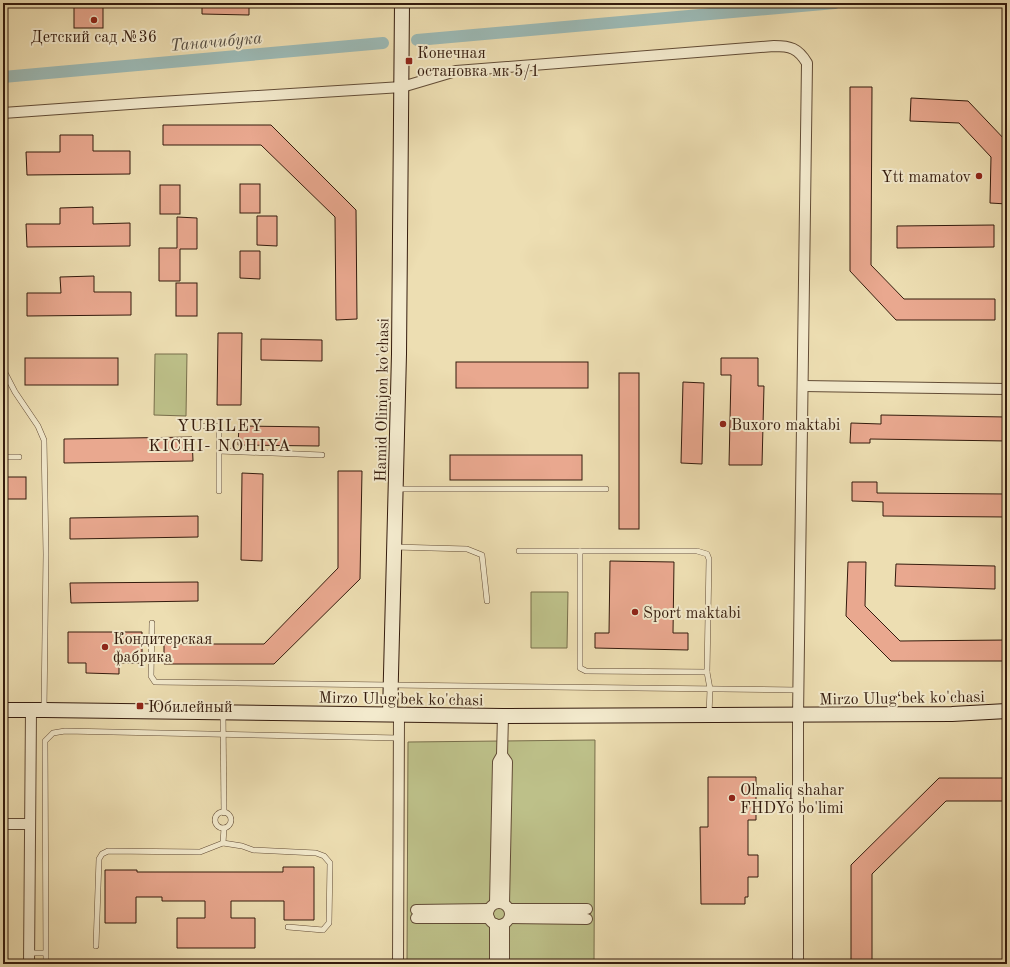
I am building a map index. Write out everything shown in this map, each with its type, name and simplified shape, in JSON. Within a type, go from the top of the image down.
[{"type":"main road","name":"Hamid Olimjon ko'chasi","points":[[394,714],[391,685],[399,362],[402,3]]},
{"type":"main road","name":"Mirzo Ulug'bek ko'chasi","points":[[3,710],[503,716],[798,716]]},
{"type":"main road","name":"Mirzo Ulug‘bek ko'chasi","points":[[798,716],[952,714],[1007,711]]},
{"type":"street","points":[[3,113],[402,87],[456,71],[774,46],[794,48],[802,54],[807,62],[798,690],[798,964]]},
{"type":"street","points":[[803,386],[1007,389]]},
{"type":"street","points":[[29,964],[30,824],[37,710]]},
{"type":"street","points":[[394,714],[398,738],[398,964]]},
{"type":"street","points":[[495,964],[507,762],[502,755],[503,716]]},
{"type":"street","points":[[3,824],[30,824]]},
{"type":"street","points":[[416,914],[587,914]]},
{"type":"street","points":[[499,914],[504,964]]},
{"type":"lane","points":[[3,369],[15,392],[38,426],[44,440],[46,554],[37,710]]},
{"type":"lane","points":[[203,426],[218,426],[219,429],[219,491]]},
{"type":"lane","points":[[219,451],[322,455]]},
{"type":"lane","points":[[3,457],[19,457]]},
{"type":"lane","points":[[396,489],[606,489]]},
{"type":"lane","points":[[394,547],[467,549],[482,555],[487,601]]},
{"type":"lane","points":[[519,551],[697,551],[707,554],[710,559],[707,672],[710,689],[709,716]]},
{"type":"lane","points":[[580,551],[580,668],[586,671],[707,672]]},
{"type":"lane","points":[[152,623],[151,676],[155,682],[798,690]]},
{"type":"lane","points":[[223,712],[224,813]]},
{"type":"lane","points":[[46,964],[46,741],[53,733],[64,731],[398,738]]},
{"type":"lane","points":[[224,813],[230,816],[231,820],[230,824],[224,828],[220,827],[215,821],[219,814],[224,813]]},
{"type":"lane","points":[[223,843],[224,828]]},
{"type":"lane","points":[[96,946],[98,859],[102,854],[108,851],[200,852],[223,843],[242,846],[253,850],[316,853],[324,856],[330,863],[329,923],[323,930],[288,927]]},
{"type":"lane","points":[[29,953],[46,953]]},
{"type":"green space","points":[[155,354],[187,354],[186,416],[154,415]]},
{"type":"green space","points":[[531,592],[568,592],[567,648],[531,648]]},
{"type":"green space","points":[[595,740],[594,964],[407,964],[408,742]]},
{"type":"building","points":[[74,3],[103,3],[103,28],[74,28]]},
{"type":"building","points":[[202,3],[249,3],[249,15],[202,14]]},
{"type":"building","points":[[850,87],[872,87],[871,265],[904,299],[995,299],[995,320],[896,320],[850,271]]},
{"type":"building","points":[[911,98],[968,101],[1007,142],[1007,204],[990,203],[991,157],[959,123],[910,121]]},
{"type":"building","points":[[163,125],[271,125],[356,210],[357,319],[336,320],[335,217],[261,145],[163,145]]},
{"type":"building","points":[[60,135],[93,135],[93,151],[130,151],[130,174],[27,175],[26,152],[60,152]]},
{"type":"building","points":[[240,184],[260,184],[260,213],[240,213]]},
{"type":"building","points":[[160,185],[180,185],[180,214],[160,214]]},
{"type":"building","points":[[93,207],[93,224],[130,223],[130,246],[27,247],[26,224],[60,224],[60,208]]},
{"type":"building","points":[[257,216],[277,216],[277,246],[257,245]]},
{"type":"building","points":[[177,217],[197,218],[197,249],[180,249],[180,281],[159,281],[159,248],[177,248]]},
{"type":"building","points":[[994,225],[994,247],[897,248],[897,226]]},
{"type":"building","points":[[240,251],[260,251],[260,279],[240,278]]},
{"type":"building","points":[[94,276],[94,292],[131,292],[131,315],[27,316],[27,293],[61,293],[60,277]]},
{"type":"building","points":[[176,283],[197,283],[197,316],[176,316]]},
{"type":"building","points":[[218,333],[242,333],[241,405],[217,405]]},
{"type":"building","points":[[261,339],[322,340],[322,361],[261,360]]},
{"type":"building","points":[[25,358],[118,358],[118,385],[25,385]]},
{"type":"building","points":[[721,358],[758,358],[758,386],[764,386],[762,465],[729,465],[731,375],[721,375]]},
{"type":"building","points":[[456,362],[588,362],[588,388],[456,388]]},
{"type":"building","points":[[619,373],[639,373],[639,529],[619,529]]},
{"type":"building","points":[[683,382],[704,383],[702,464],[681,463]]},
{"type":"building","points":[[881,415],[1007,417],[1007,441],[870,439],[870,443],[850,443],[851,423],[881,424]]},
{"type":"building","points":[[239,426],[319,427],[319,446],[238,445]]},
{"type":"building","points":[[192,437],[193,461],[64,463],[64,439]]},
{"type":"building","points":[[450,455],[582,455],[582,480],[450,480]]},
{"type":"building","points":[[338,471],[362,471],[360,579],[274,664],[164,664],[164,644],[264,644],[338,568]]},
{"type":"building","points":[[242,473],[263,474],[262,561],[241,560]]},
{"type":"building","points":[[3,477],[26,477],[26,499],[3,499]]},
{"type":"building","points":[[852,482],[877,482],[877,493],[1007,494],[1007,517],[883,516],[883,502],[852,501]]},
{"type":"building","points":[[198,516],[198,537],[70,539],[70,518]]},
{"type":"building","points":[[610,561],[674,562],[673,633],[688,633],[688,650],[595,648],[595,633],[609,633]]},
{"type":"building","points":[[848,562],[866,562],[865,606],[900,641],[1007,640],[1007,661],[891,661],[846,616]]},
{"type":"building","points":[[896,564],[995,566],[995,589],[895,586]]},
{"type":"building","points":[[198,582],[198,601],[71,603],[70,583]]},
{"type":"building","name":"Кондитерская фабрика","points":[[68,632],[142,632],[142,663],[119,663],[119,674],[86,673],[86,663],[68,663]]},
{"type":"building","points":[[708,777],[756,777],[756,820],[748,820],[748,855],[758,855],[758,877],[748,877],[748,897],[745,897],[745,904],[701,904],[700,827],[708,827]]},
{"type":"building","points":[[939,778],[1007,778],[1007,801],[946,801],[872,874],[872,964],[851,964],[851,865]]},
{"type":"building","points":[[283,867],[314,867],[314,920],[284,920],[284,901],[231,901],[231,918],[255,918],[255,948],[177,948],[177,918],[205,918],[205,901],[162,901],[162,897],[136,897],[136,923],[105,923],[105,870],[137,870],[137,872],[283,872]]},
{"type":"waterway","name":"Таначибука","points":[[417,40],[835,3]]},
{"type":"waterway","name":"Таначибука","points":[[3,77],[383,43]]},
{"type":"place","name":"Детский сад №36","points":[[94,20]]},
{"type":"place","name":"Конечная остановка мк 5/1","points":[[409,61]]},
{"type":"place","name":"Ytt mamatov","points":[[979,176]]},
{"type":"place","name":"Buxoro maktabi","points":[[723,424]]},
{"type":"place","name":"Sport maktabi","points":[[635,612]]},
{"type":"place","name":"Кондитерская фабрика","points":[[105,647]]},
{"type":"place","name":"Юбилейный","points":[[140,706]]},
{"type":"place","name":"Olmaliq shahar FHDYo bo'limi","points":[[732,798]]},
{"type":"district","name":"YUBILEY KICHI- NOHIYA","points":[[220,435]]}]
